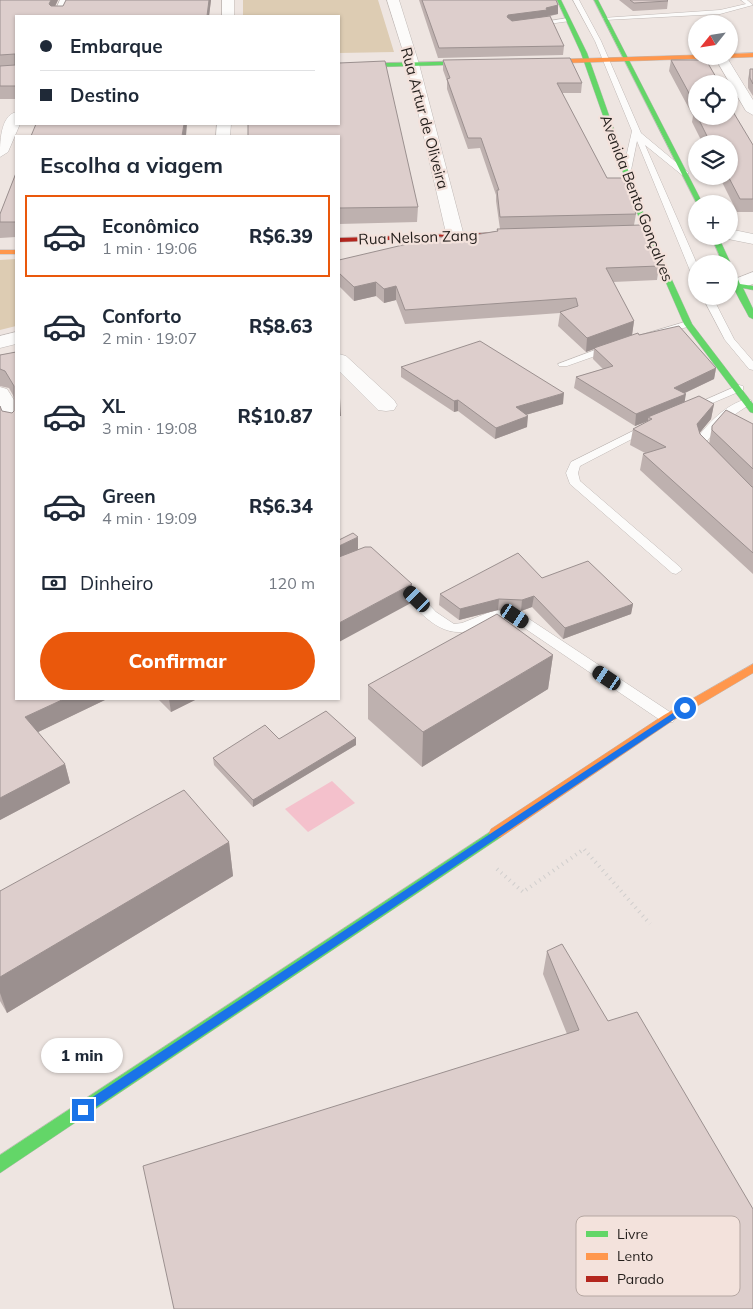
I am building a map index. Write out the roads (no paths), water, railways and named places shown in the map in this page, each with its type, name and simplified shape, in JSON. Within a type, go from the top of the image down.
[{"type":"main road","name":"Avenida Bento Gonçalves","points":[[558,0],[585,57],[626,175],[642,232],[688,324],[739,388],[750,406]]},
{"type":"main road","points":[[596,0],[696,195]]},
{"type":"main road","points":[[624,57],[688,53]]},
{"type":"main road","points":[[738,56],[753,55]]},
{"type":"main road","points":[[340,56],[411,59],[488,58]]},
{"type":"main road","points":[[522,58],[688,56]]},
{"type":"main road","points":[[340,66],[411,59]]},
{"type":"main road","name":"Rua Nelson Zang","points":[[340,240],[522,234]]},
{"type":"main road","points":[[0,252],[15,252]]},
{"type":"main road","points":[[738,276],[748,284],[753,317]]},
{"type":"main road","points":[[0,1165],[668,718],[753,668]]},
{"type":"street","points":[[59,15],[66,0]]},
{"type":"street","points":[[228,0],[228,15]]},
{"type":"street","name":"Rua Artur de Oliveira","points":[[393,0],[411,59],[455,236]]},
{"type":"street","points":[[730,65],[753,112]]},
{"type":"street","points":[[0,152],[15,118]]},
{"type":"street","points":[[368,255],[455,236]]},
{"type":"street","points":[[738,236],[753,239]]},
{"type":"street","points":[[0,342],[15,338]]},
{"type":"street","points":[[340,361],[386,405]]},
{"type":"street","points":[[0,393],[15,420]]},
{"type":"lane","points":[[576,0],[598,41],[689,255]]},
{"type":"lane","points":[[605,18],[720,12],[750,5],[744,0]]},
{"type":"lane","points":[[530,24],[568,20]]},
{"type":"lane","points":[[635,132],[687,175]]},
{"type":"lane","points":[[626,175],[635,132]]},
{"type":"lane","points":[[712,305],[730,340],[753,368]]},
{"type":"lane","points":[[636,338],[688,324]]},
{"type":"lane","points":[[563,364],[619,344]]},
{"type":"lane","points":[[685,411],[739,388]]},
{"type":"lane","points":[[715,460],[702,448],[700,442],[721,417],[750,406]]},
{"type":"lane","points":[[658,422],[631,433],[576,464],[572,473],[574,482],[676,570]]},
{"type":"lane","points":[[386,568],[443,624],[452,628],[464,627],[496,613],[515,616],[668,718]]}]
